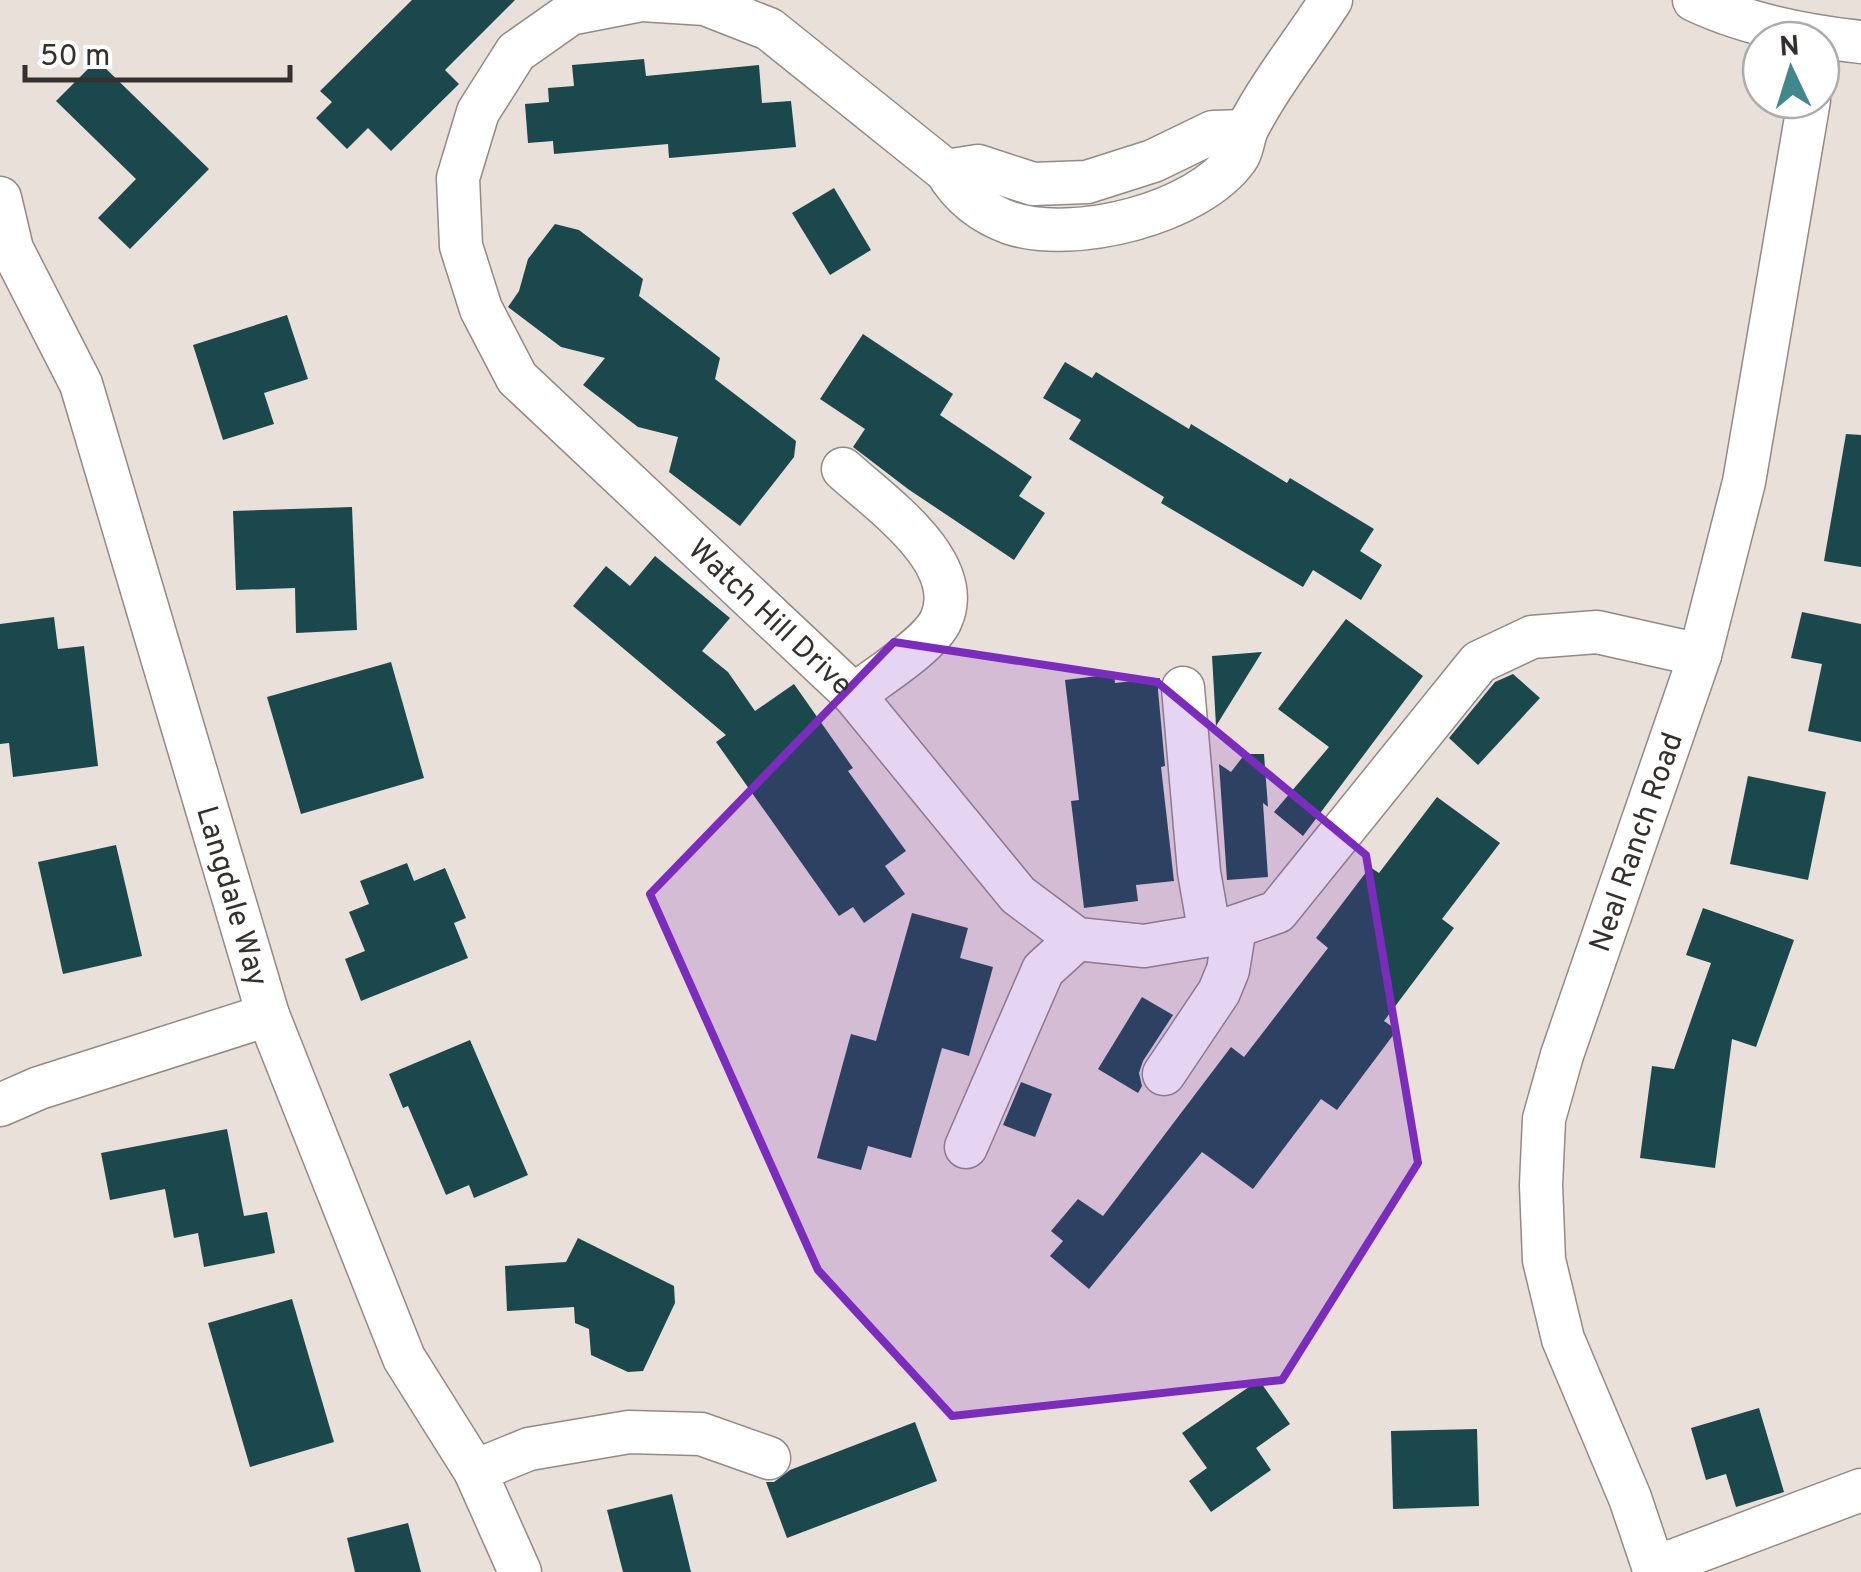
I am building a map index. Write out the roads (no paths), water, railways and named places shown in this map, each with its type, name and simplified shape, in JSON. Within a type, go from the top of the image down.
[{"type":"street","name":"Watch Hill Drive","points":[[1331,0],[1246,130],[1238,156],[1194,194],[1165,208],[1102,225],[1050,229],[1007,222],[960,193],[946,171],[770,29],[704,4],[642,0],[570,14],[516,52],[478,112],[458,178],[461,246],[480,309],[516,378],[854,696],[1018,895],[1077,938],[1144,946],[1222,931],[1277,912],[1478,662],[1532,638],[1597,632],[1700,655]]},
{"type":"street","points":[[1694,0],[1722,13],[1751,20]]},
{"type":"street","name":"Neal Ranch Road","points":[[1654,1570],[1630,1498],[1563,1339],[1544,1260],[1544,1119],[1562,1055],[1700,655],[1744,482],[1806,120]]},
{"type":"street","name":"Langdale Way","points":[[0,198],[12,248],[80,384],[268,1015],[404,1358],[475,1470],[520,1572]]},
{"type":"street","points":[[843,469],[923,544],[942,573],[946,600],[940,622],[926,639],[854,696]]},
{"type":"street","points":[[1164,1074],[1220,992],[1228,970],[1222,931],[1199,872],[1182,688]]},
{"type":"street","points":[[966,1147],[1043,970],[1077,938]]},
{"type":"street","points":[[0,1105],[40,1088],[268,1015]]},
{"type":"street","points":[[475,1470],[529,1448],[630,1432],[701,1434],[770,1458]]},
{"type":"street","points":[[1654,1570],[1861,1490]]}]
